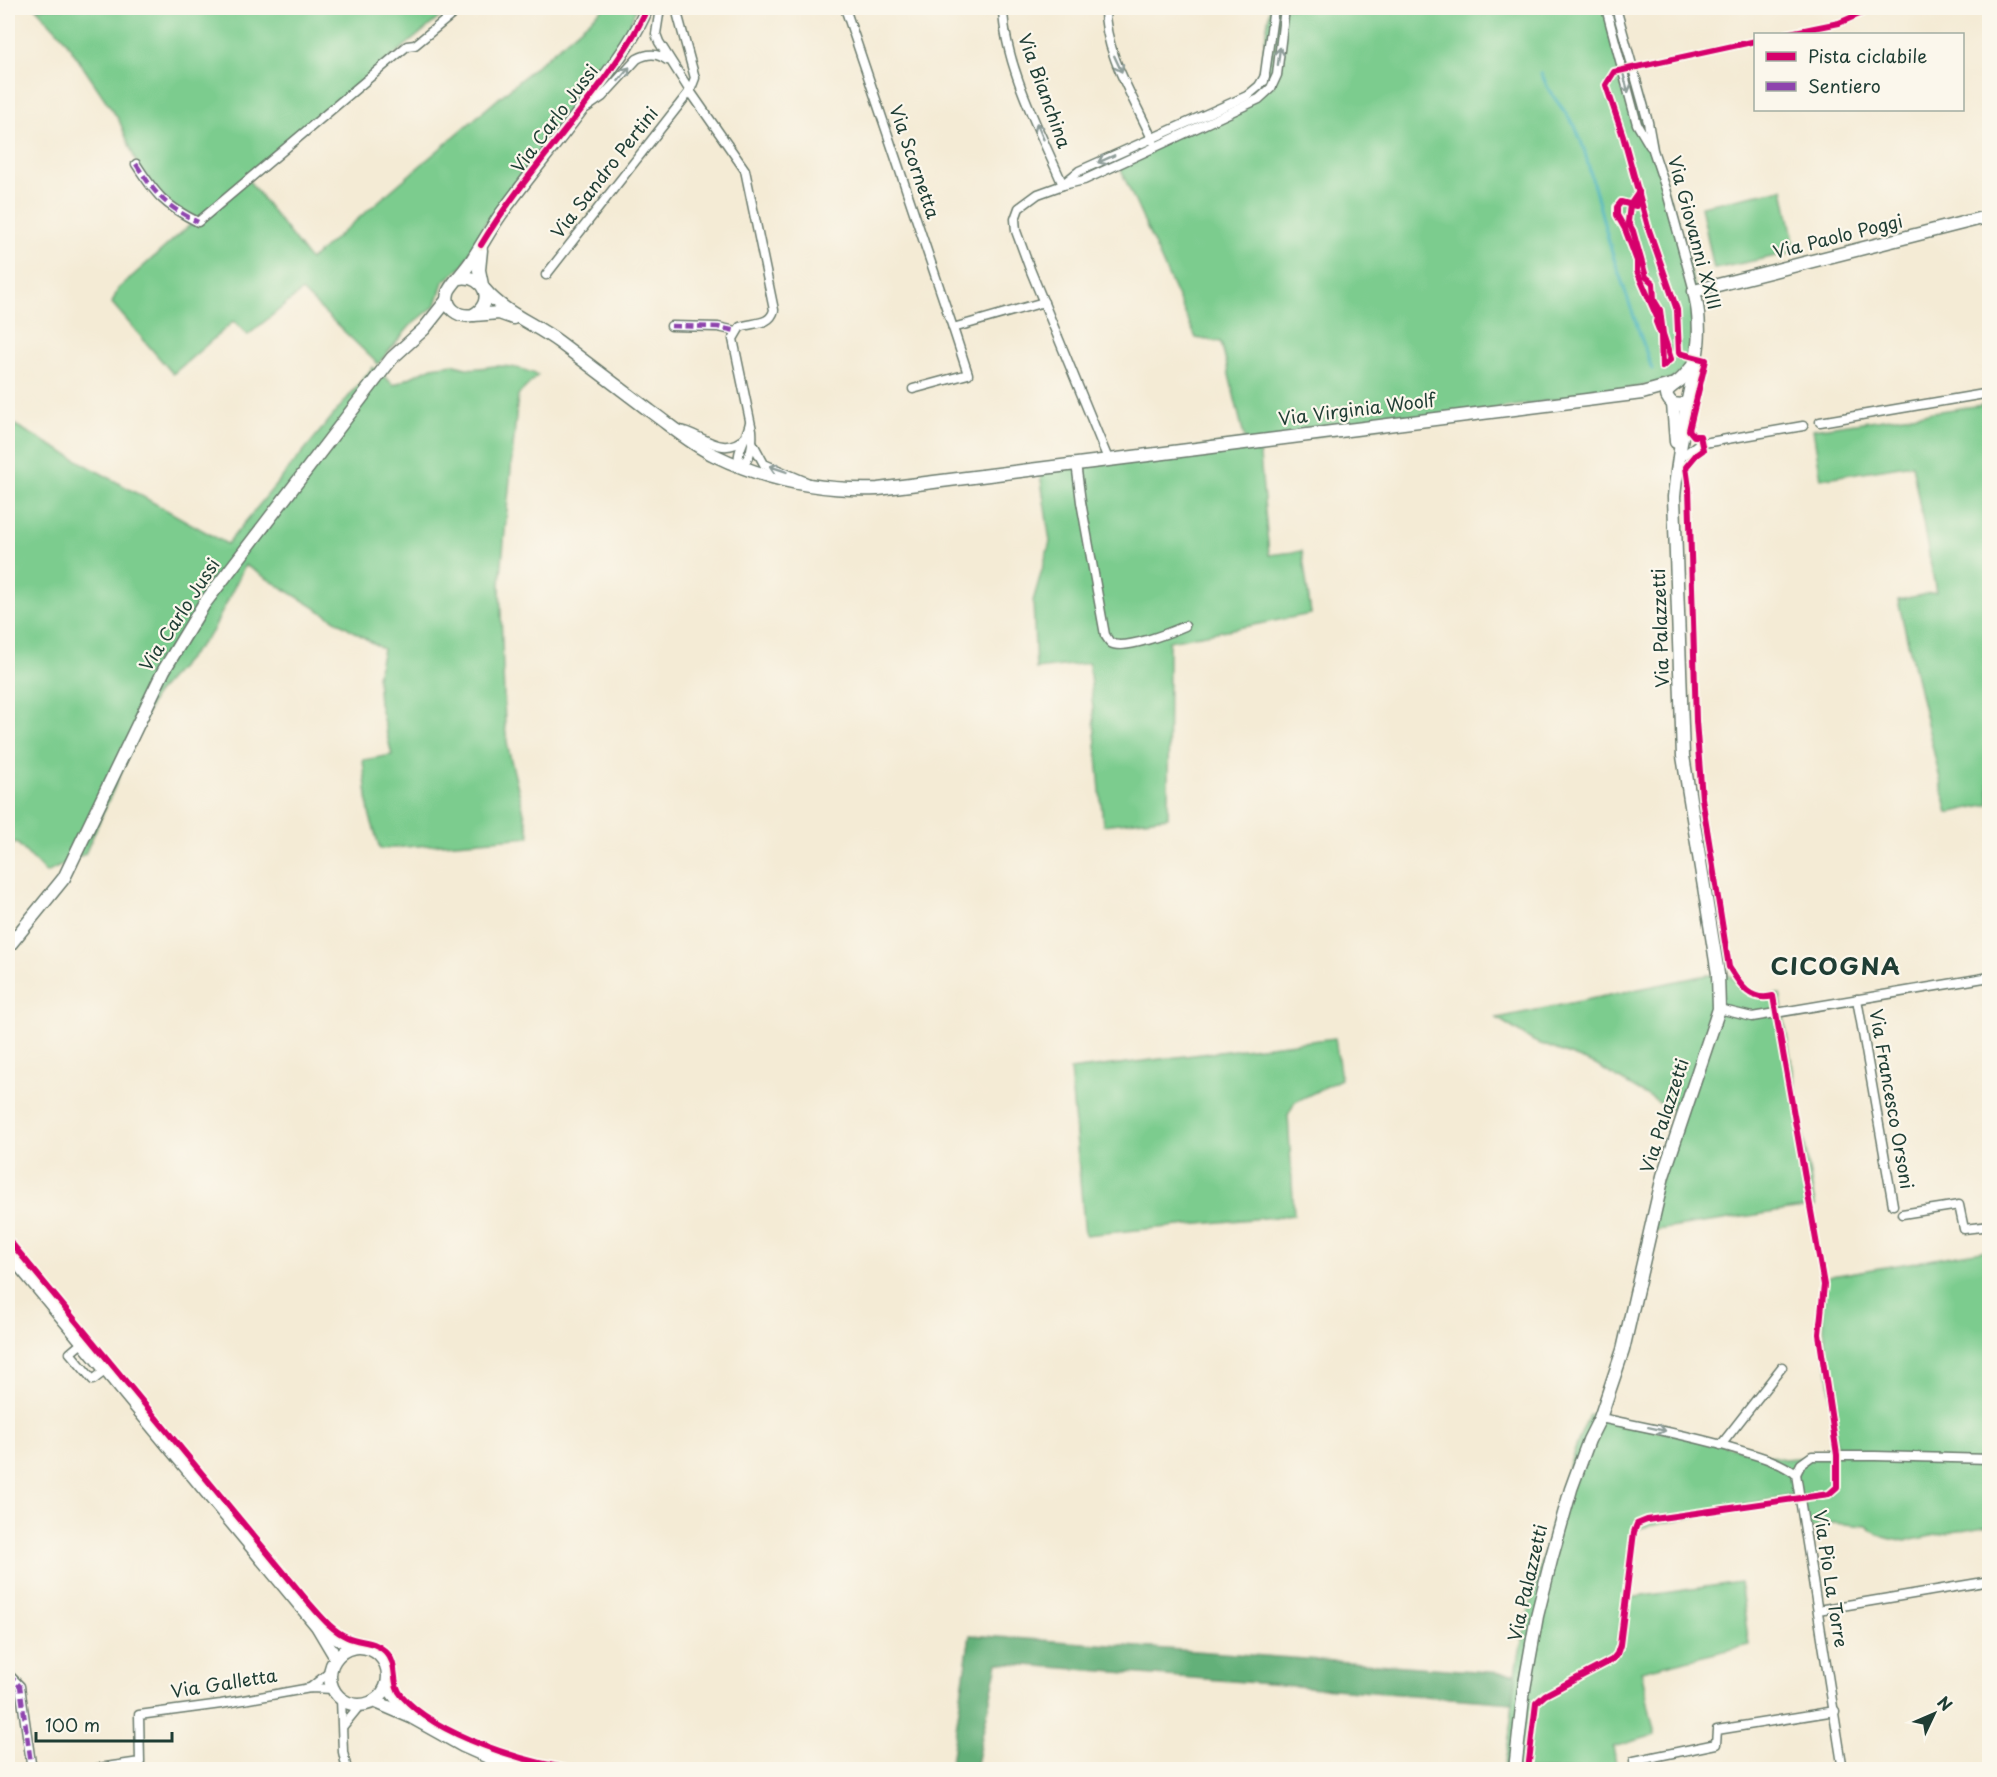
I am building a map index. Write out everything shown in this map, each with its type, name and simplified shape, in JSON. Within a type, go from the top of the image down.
[{"type":"street","points":[[136,164],[155,194],[198,222],[407,46],[415,45],[460,8]]},
{"type":"street","name":"Via Carlo Jussi","points":[[460,278],[502,212],[580,112],[634,36],[647,8]]},
{"type":"street","points":[[660,8],[656,34],[671,64],[745,170],[774,310],[770,319],[743,326],[736,331],[733,339],[750,422],[747,460],[740,466]]},
{"type":"street","name":"Via Scornetta","points":[[845,8],[968,374],[913,389]]},
{"type":"street","name":"Via Bianchina","points":[[1004,8],[1006,41],[1024,92],[1063,184]]},
{"type":"street","points":[[1105,8],[1106,32],[1111,50],[1154,142]]},
{"type":"street","points":[[1259,99],[1265,76],[1274,8]]},
{"type":"street","points":[[1154,142],[1259,99],[1271,88],[1277,75],[1285,8]]},
{"type":"street","name":"Via Giovanni XXIII","points":[[1606,8],[1637,124],[1653,150]]},
{"type":"street","name":"Via Giovanni XXIII","points":[[1616,8],[1648,122],[1653,150],[1694,291],[1700,324],[1696,363],[1689,397]]},
{"type":"street","points":[[678,16],[695,78],[690,91]]},
{"type":"street","points":[[580,112],[602,97],[637,59],[657,54],[671,64]]},
{"type":"street","points":[[1108,459],[1020,243],[1015,219],[1019,208],[1029,199],[1063,184],[1084,180],[1247,96],[1259,86],[1265,76]]},
{"type":"street","name":"Via Sandro Pertini","points":[[546,275],[690,91]]},
{"type":"street","name":"Via Paolo Poggi","points":[[1694,291],[1989,216]]},
{"type":"street","points":[[481,245],[480,270],[486,296],[484,306],[473,315],[459,315],[447,300],[452,284],[460,278],[473,278],[483,287]]},
{"type":"street","name":"Via Virginia Woolf","points":[[483,287],[500,304],[533,324],[713,455],[784,481],[843,490],[878,489],[1642,393],[1675,384]]},
{"type":"street","name":"Via Carlo Jussi","points":[[8,947],[64,878],[164,670],[204,604],[392,358],[424,329],[447,300]]},
{"type":"street","points":[[953,328],[1044,302]]},
{"type":"street","name":"Via Virginia Woolf","points":[[473,315],[499,314],[533,324]]},
{"type":"street","name":"Via Carlo Jussi","points":[[424,329],[459,315]]},
{"type":"street","points":[[671,326],[718,327],[736,331]]},
{"type":"street","points":[[1675,384],[1686,385],[1689,397],[1682,405],[1670,402],[1667,392],[1675,384],[1696,363]]},
{"type":"street","name":"Via Virginia Woolf","points":[[1642,393],[1670,402]]},
{"type":"street","points":[[1820,422],[1989,393]]},
{"type":"street","name":"Via Palazzetti","points":[[1515,1770],[1524,1689],[1537,1616],[1571,1489],[1589,1440],[1600,1418],[1623,1350],[1663,1176],[1719,1009],[1718,974],[1683,756],[1674,497],[1689,397]]},
{"type":"street","name":"Via Palazzetti","points":[[1670,402],[1678,460]]},
{"type":"street","points":[[1682,434],[1690,442],[1698,444],[1803,426]]},
{"type":"street","name":"Via Virginia Woolf","points":[[673,428],[689,431],[722,447],[749,439],[764,464],[802,478],[814,486]]},
{"type":"street","points":[[1678,460],[1698,444]]},
{"type":"street","points":[[1076,463],[1105,635],[1111,642],[1122,645],[1163,635],[1185,626]]},
{"type":"street","points":[[1719,1009],[1752,1017],[1989,977]]},
{"type":"street","name":"Via Francesco Orsoni","points":[[1857,999],[1893,1205]]},
{"type":"street","name":"Via Francesco Orsoni","points":[[1902,1214],[1959,1205],[1964,1230],[1989,1226]]},
{"type":"street","points":[[8,1254],[317,1626],[336,1658]]},
{"type":"street","points":[[83,1342],[70,1353],[81,1367],[93,1380],[106,1370]]},
{"type":"street","points":[[1721,1445],[1782,1367]]},
{"type":"street","points":[[1600,1418],[1721,1445],[1775,1461],[1796,1474],[1801,1464],[1812,1456],[1989,1459]]},
{"type":"street","name":"Via Pio La Torre","points":[[1796,1474],[1843,1770]]},
{"type":"street","points":[[1818,1610],[1989,1581]]},
{"type":"street","points":[[317,1626],[354,1647]]},
{"type":"street","points":[[337,1693],[350,1703],[360,1705],[374,1701],[387,1686],[389,1676],[382,1657],[374,1650],[354,1647],[347,1649],[336,1658],[331,1671],[337,1693],[346,1770]]},
{"type":"street","name":"Via Galletta","points":[[310,1688],[331,1671]]},
{"type":"street","points":[[8,1674],[20,1686],[32,1770]]},
{"type":"street","points":[[387,1686],[411,1717]]},
{"type":"street","name":"Via Galletta","points":[[85,1770],[140,1762],[139,1715],[221,1704],[310,1688],[337,1693]]},
{"type":"street","points":[[374,1701],[411,1717],[463,1746],[524,1770]]},
{"type":"street","points":[[342,1726],[360,1705]]},
{"type":"street","points":[[1634,1761],[1716,1744],[1717,1730],[1835,1711]]},
{"type":"green space","points":[[36,8],[451,8],[246,177],[310,260],[604,8],[636,8],[622,44],[484,225],[463,266],[443,282],[436,305],[410,326],[378,364],[302,291],[248,335],[234,321],[173,374],[112,303],[118,289],[191,224],[139,169],[119,120],[63,37]]},
{"type":"green space","points":[[1270,8],[1613,8],[1696,290],[1689,364],[1674,378],[1639,387],[1259,445],[1269,555],[1302,551],[1311,614],[1169,641],[1168,817],[1103,825],[1089,663],[1036,669],[1033,601],[1050,542],[1040,473],[1245,440],[1221,342],[1196,338],[1116,159],[1234,106],[1257,92]]},
{"type":"green space","points":[[1783,189],[1796,252],[1714,269],[1701,206]]},
{"type":"green space","points":[[453,364],[472,369],[493,366],[510,367],[538,375],[518,395],[500,584],[505,726],[508,748],[530,837],[380,849],[369,813],[363,760],[392,755],[379,703],[377,676],[383,649],[245,565],[212,632],[155,695],[85,854],[46,873],[16,842],[8,849],[8,421],[227,544],[373,367],[394,385],[432,367]]},
{"type":"green space","points":[[1989,404],[1989,804],[1948,813],[1898,600],[1936,592],[1912,464],[1821,479],[1813,429]]},
{"type":"green space","points":[[1707,975],[1729,975],[1758,994],[1780,994],[1815,1206],[1650,1231],[1656,1173],[1675,1112],[1594,1064],[1533,1041],[1497,1018]]},
{"type":"green space","points":[[1335,1038],[1341,1079],[1295,1102],[1288,1115],[1294,1215],[1085,1235],[1070,1070]]},
{"type":"green space","points":[[1987,1250],[1990,1262],[1990,1460],[1985,1460],[1989,1490],[1989,1525],[1906,1541],[1878,1535],[1867,1526],[1833,1523],[1805,1530],[1798,1493],[1636,1529],[1629,1598],[1740,1582],[1749,1645],[1641,1671],[1655,1735],[1613,1747],[1617,1769],[1503,1770],[1508,1746],[1514,1686],[1526,1620],[1561,1490],[1589,1415],[1784,1459],[1837,1455],[1821,1299],[1826,1277]]},
{"type":"green space","points":[[970,1635],[1516,1674],[1513,1703],[998,1663],[975,1769],[950,1769]]},
{"type":"waterway","points":[[1541,73],[1549,90],[1575,126],[1584,149],[1612,253],[1652,369]]},
{"type":"marked path","points":[[136,164],[149,184],[162,198],[198,222]]},
{"type":"marked path","points":[[671,326],[718,327],[736,331]]},
{"type":"marked path","points":[[8,1674],[20,1686],[32,1770]]},
{"type":"cycle path","points":[[481,245],[509,203],[615,64],[647,8]]},
{"type":"cycle path","points":[[1790,33],[1839,23],[1873,8]]},
{"type":"cycle path","points":[[1528,1770],[1536,1703],[1545,1695],[1612,1660],[1617,1654],[1637,1524],[1647,1520],[1829,1494],[1837,1487],[1837,1455],[1819,1334],[1824,1285],[1773,996],[1758,997],[1752,994],[1742,986],[1729,967],[1702,798],[1696,721],[1689,488],[1686,467],[1703,450],[1700,436],[1694,436],[1689,430],[1706,360],[1679,353],[1677,310],[1648,227],[1623,136],[1606,85],[1614,72],[1754,41]]},
{"type":"cycle path","points":[[1639,192],[1630,205],[1628,222],[1633,231],[1646,277],[1653,283],[1654,300],[1660,310],[1663,334],[1671,359],[1662,367],[1661,335],[1656,322],[1657,317],[1637,271],[1637,261],[1625,229],[1617,215],[1617,207],[1621,202],[1636,206],[1639,195]]},
{"type":"cycle path","points":[[8,1239],[309,1603],[341,1634],[376,1645],[390,1656],[398,1691],[417,1710],[459,1735],[484,1745],[533,1761],[578,1770]]},
{"type":"district","name":"CICOGNA","points":[[1836,967]]}]
